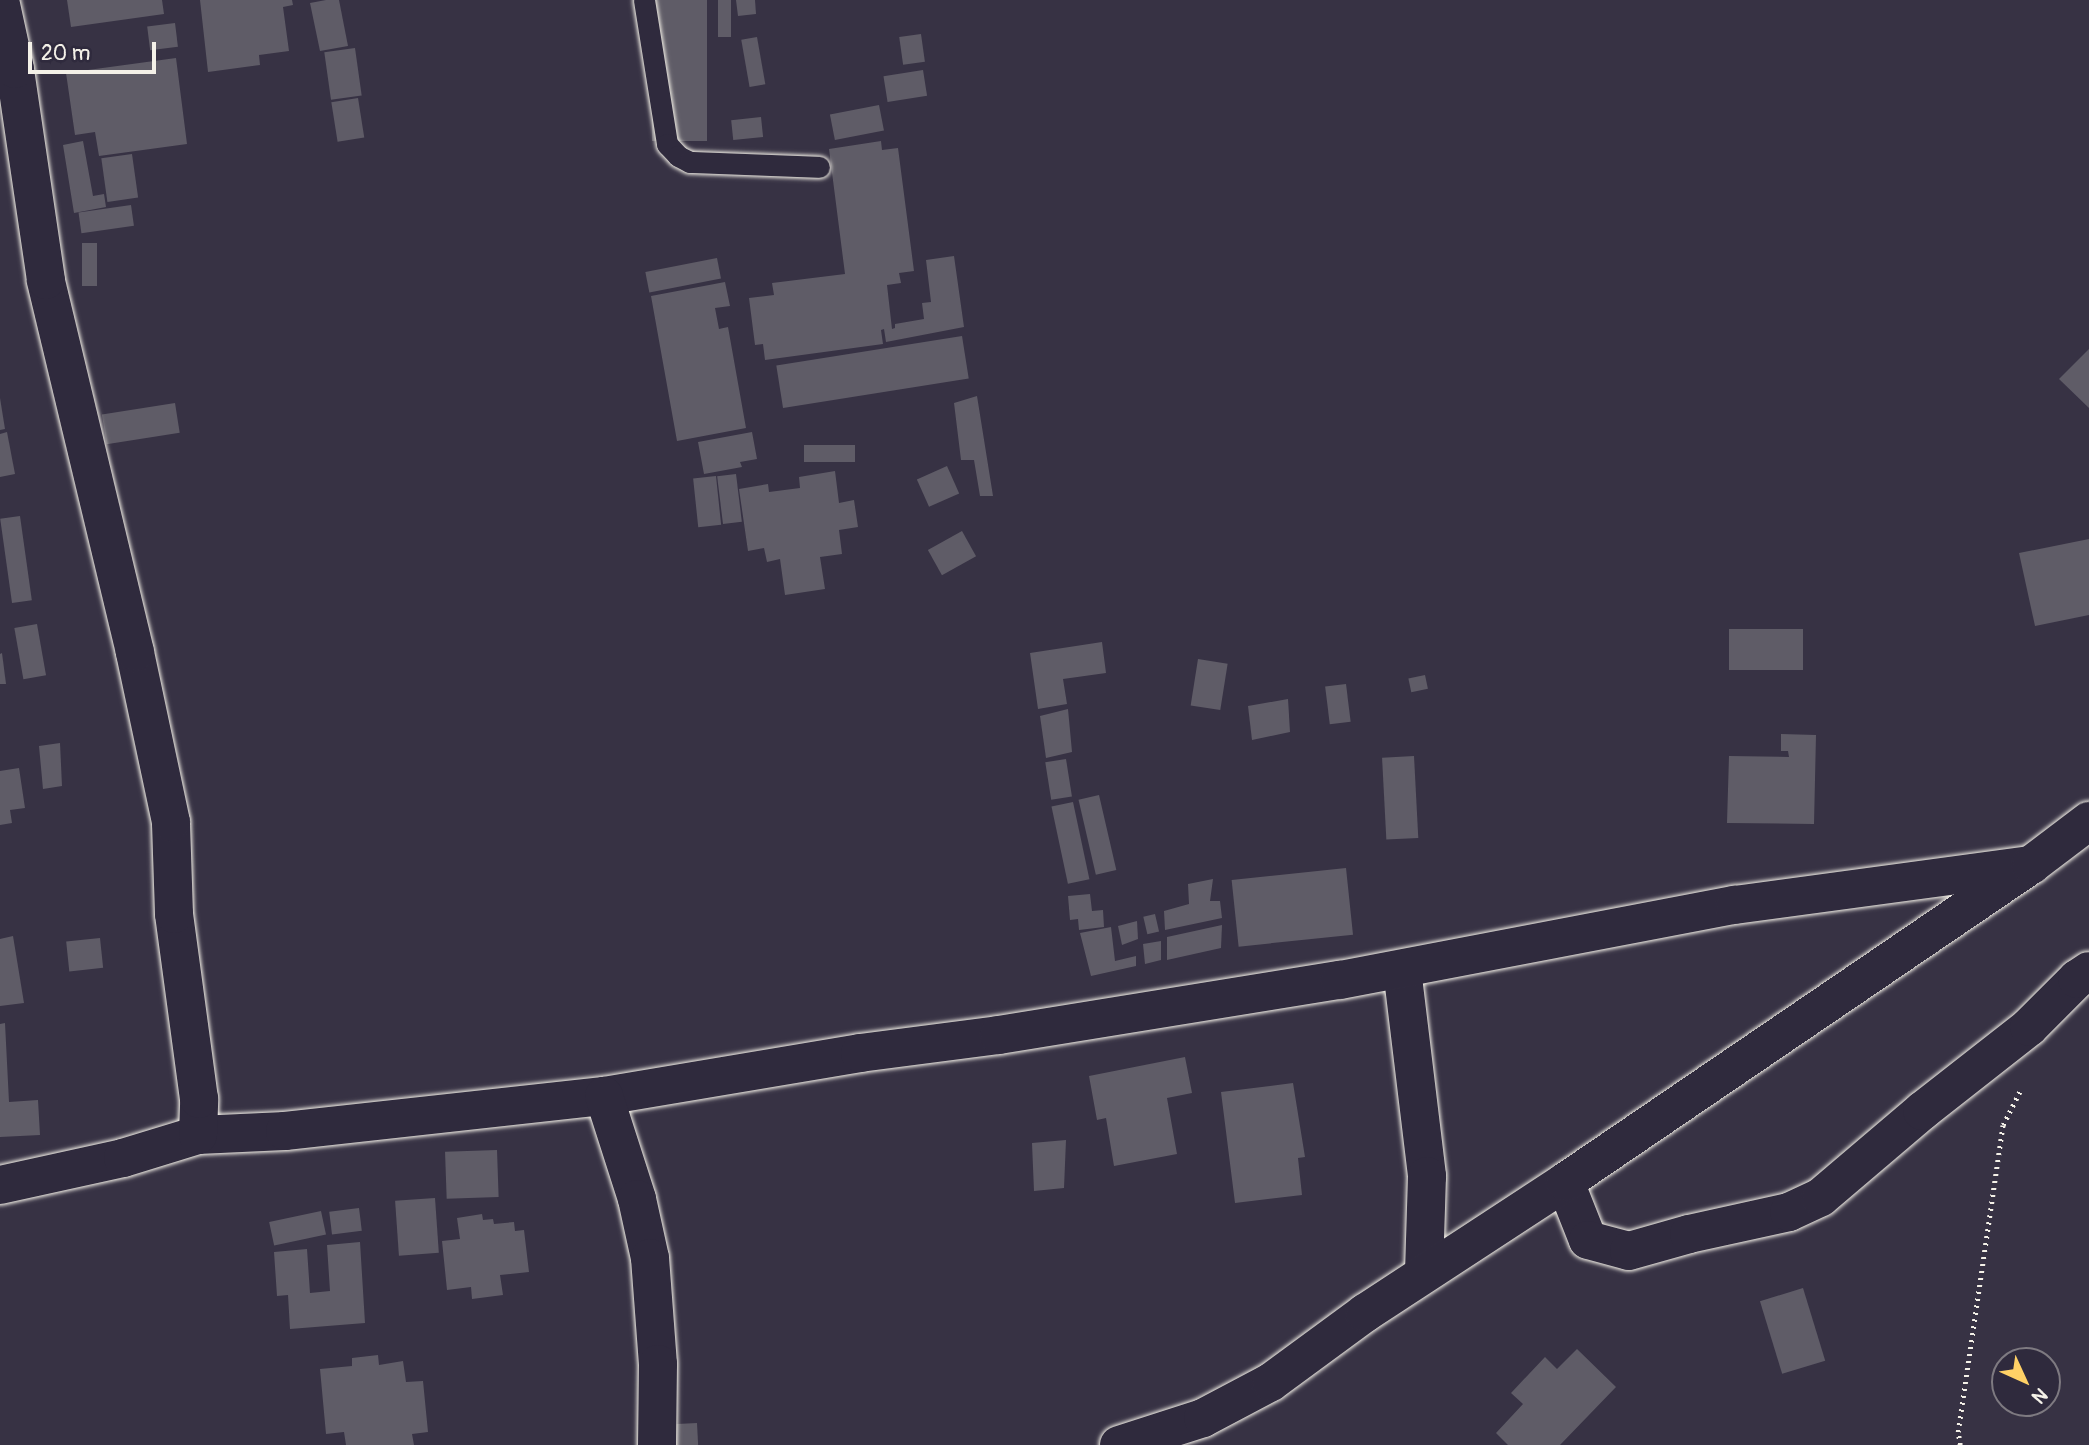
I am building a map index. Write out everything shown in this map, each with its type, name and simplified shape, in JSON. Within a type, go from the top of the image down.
[{"type":"street","points":[[0,0],[13,146],[135,652],[171,822],[174,914],[194,1050],[199,1099],[198,1135]]},
{"type":"street","points":[[1119,1445],[1203,1418],[1270,1382],[1317,1346],[1565,1182],[2031,864],[2089,821]]},
{"type":"street","points":[[0,1185],[123,1158],[198,1135],[285,1131],[604,1096],[1402,969],[1735,905],[2031,864]]},
{"type":"street","points":[[1402,969],[1427,1176],[1424,1273]]},
{"type":"street","points":[[1565,1182],[1588,1241],[1629,1251],[1689,1234],[1789,1212],[1821,1196],[1922,1111],[2029,1027],[2077,979],[2089,971]]},
{"type":"street","points":[[604,1096],[637,1199],[650,1258],[658,1364],[657,1445]]},
{"type":"lane","points":[[644,0],[667,144],[678,156],[690,162],[819,167]]},
{"type":"path","points":[[1960,1445],[1958,1432],[2003,1125],[2028,1076]]},
{"type":"building","points":[[67,0],[162,0],[164,14],[71,27]]},
{"type":"building","points":[[200,0],[292,0],[293,5],[283,7],[289,51],[259,55],[260,65],[208,72]]},
{"type":"building","points":[[339,0],[348,46],[320,51],[310,3]]},
{"type":"building","points":[[652,0],[707,0],[707,141],[652,141]]},
{"type":"building","points":[[718,0],[731,0],[731,37],[718,37]]},
{"type":"building","points":[[736,0],[755,0],[756,14],[738,16]]},
{"type":"building","points":[[175,23],[178,47],[150,50],[147,26]]},
{"type":"building","points":[[921,34],[925,62],[903,65],[899,37]]},
{"type":"building","points":[[757,37],[765,84],[750,87],[741,40]]},
{"type":"building","points":[[355,48],[362,96],[331,100],[324,52]]},
{"type":"building","points":[[176,58],[187,144],[99,156],[95,132],[75,135],[66,73]]},
{"type":"building","points":[[923,70],[927,96],[888,102],[883,76]]},
{"type":"building","points":[[358,98],[364,138],[338,142],[331,102]]},
{"type":"building","points":[[879,105],[884,131],[835,140],[830,115]]},
{"type":"building","points":[[761,117],[763,137],[733,140],[731,120]]},
{"type":"building","points":[[83,141],[93,196],[104,194],[106,207],[74,213],[63,145]]},
{"type":"building","points":[[881,141],[882,150],[898,148],[914,271],[899,273],[901,283],[887,285],[892,329],[895,324],[924,319],[922,303],[931,302],[926,260],[954,256],[964,327],[886,342],[884,329],[881,330],[883,344],[765,360],[763,344],[755,345],[749,298],[774,295],[772,283],[845,274],[829,149]]},
{"type":"building","points":[[132,154],[138,198],[107,202],[101,158]]},
{"type":"building","points":[[131,205],[134,226],[81,233],[79,212]]},
{"type":"building","points":[[82,243],[97,243],[97,286],[82,286]]},
{"type":"building","points":[[717,258],[721,279],[649,293],[645,272]]},
{"type":"building","points":[[725,282],[730,306],[715,308],[719,329],[728,327],[746,428],[677,441],[651,296]]},
{"type":"building","points":[[962,336],[969,378],[783,408],[776,365]]},
{"type":"building","points":[[2089,349],[2089,408],[2059,379]]},
{"type":"building","points":[[977,396],[993,496],[980,496],[974,460],[961,460],[954,403]]},
{"type":"building","points":[[0,398],[5,429],[0,430]]},
{"type":"building","points":[[175,403],[180,433],[107,444],[102,415]]},
{"type":"building","points":[[7,432],[15,474],[0,477],[0,434]]},
{"type":"building","points":[[752,432],[757,459],[740,462],[742,467],[704,474],[698,442]]},
{"type":"building","points":[[804,445],[855,445],[855,462],[804,462]]},
{"type":"building","points":[[947,466],[959,493],[929,507],[917,479]]},
{"type":"building","points":[[835,471],[839,503],[854,500],[858,527],[839,530],[842,554],[820,557],[825,589],[785,595],[780,559],[767,562],[764,548],[748,551],[739,489],[768,484],[769,492],[800,488],[799,477]]},
{"type":"building","points":[[736,474],[742,522],[723,524],[717,476]]},
{"type":"building","points":[[716,476],[721,525],[698,527],[693,478]]},
{"type":"building","points":[[20,516],[32,600],[12,603],[0,519]]},
{"type":"building","points":[[962,531],[976,556],[942,575],[928,550]]},
{"type":"building","points":[[2089,539],[2089,615],[2035,626],[2019,553]]},
{"type":"building","points":[[37,624],[46,675],[23,679],[14,628]]},
{"type":"building","points":[[1729,629],[1803,629],[1803,670],[1729,670]]},
{"type":"building","points":[[1102,642],[1106,673],[1063,679],[1067,704],[1038,709],[1030,653]]},
{"type":"building","points":[[2,653],[6,684],[0,684]]},
{"type":"building","points":[[1198,659],[1228,664],[1220,710],[1191,705]]},
{"type":"building","points":[[1425,675],[1428,689],[1411,692],[1408,679]]},
{"type":"building","points":[[1346,684],[1351,722],[1330,724],[1325,687]]},
{"type":"building","points":[[1288,699],[1290,732],[1252,740],[1248,706]]},
{"type":"building","points":[[1068,709],[1072,752],[1046,758],[1040,716]]},
{"type":"building","points":[[1781,734],[1816,735],[1814,824],[1727,823],[1729,756],[1789,757],[1788,751],[1781,751]]},
{"type":"building","points":[[60,743],[62,786],[43,789],[39,746]]},
{"type":"building","points":[[1414,756],[1418,838],[1386,840],[1382,758]]},
{"type":"building","points":[[1066,759],[1072,797],[1051,800],[1045,762]]},
{"type":"building","points":[[19,768],[25,808],[10,810],[12,823],[0,825],[0,771]]},
{"type":"building","points":[[1099,795],[1116,870],[1096,875],[1079,800]]},
{"type":"building","points":[[1073,802],[1089,879],[1068,884],[1051,807]]},
{"type":"building","points":[[1346,868],[1353,935],[1239,947],[1232,880]]},
{"type":"building","points":[[1213,879],[1210,901],[1220,901],[1222,918],[1165,930],[1164,911],[1189,904],[1188,884]]},
{"type":"building","points":[[1090,894],[1092,911],[1103,910],[1104,927],[1079,930],[1078,919],[1070,920],[1068,896]]},
{"type":"building","points":[[1155,914],[1159,932],[1147,934],[1143,917]]},
{"type":"building","points":[[1137,921],[1138,939],[1122,945],[1118,926]]},
{"type":"building","points":[[1222,925],[1221,948],[1167,960],[1167,937]]},
{"type":"building","points":[[1111,927],[1115,961],[1136,956],[1136,966],[1091,976],[1080,933]]},
{"type":"building","points":[[13,936],[24,1003],[0,1006],[0,939]]},
{"type":"building","points":[[100,938],[103,968],[69,971],[66,942]]},
{"type":"building","points":[[1161,941],[1161,960],[1145,964],[1143,944]]},
{"type":"building","points":[[5,1023],[9,1102],[38,1100],[40,1135],[0,1137],[0,1024]]},
{"type":"building","points":[[1185,1057],[1192,1093],[1167,1098],[1177,1154],[1114,1166],[1106,1118],[1097,1120],[1089,1076]]},
{"type":"building","points":[[1293,1083],[1305,1157],[1298,1158],[1302,1195],[1235,1203],[1221,1092]]},
{"type":"building","points":[[1066,1140],[1064,1188],[1034,1191],[1032,1143]]},
{"type":"building","points":[[497,1150],[499,1197],[447,1199],[445,1152]]},
{"type":"building","points":[[435,1198],[439,1253],[399,1256],[395,1201]]},
{"type":"building","points":[[359,1208],[362,1231],[332,1234],[329,1212]]},
{"type":"building","points":[[321,1211],[326,1234],[274,1245],[269,1222]]},
{"type":"building","points":[[482,1214],[483,1220],[493,1219],[494,1224],[514,1222],[515,1231],[524,1230],[529,1272],[500,1275],[503,1295],[472,1299],[471,1287],[447,1290],[442,1241],[460,1239],[457,1218]]},
{"type":"building","points":[[360,1242],[365,1323],[290,1329],[288,1295],[277,1296],[274,1252],[307,1249],[310,1293],[330,1291],[327,1245]]},
{"type":"building","points":[[1803,1288],[1825,1361],[1782,1374],[1760,1301]]},
{"type":"building","points":[[1577,1349],[1616,1387],[1560,1445],[1508,1445],[1496,1433],[1523,1404],[1511,1393],[1545,1357],[1557,1369]]},
{"type":"building","points":[[378,1355],[379,1365],[403,1361],[406,1382],[423,1381],[428,1432],[412,1434],[414,1445],[346,1445],[344,1432],[326,1434],[320,1369],[352,1366],[352,1358]]},
{"type":"building","points":[[697,1423],[698,1445],[668,1445],[667,1425]]}]
